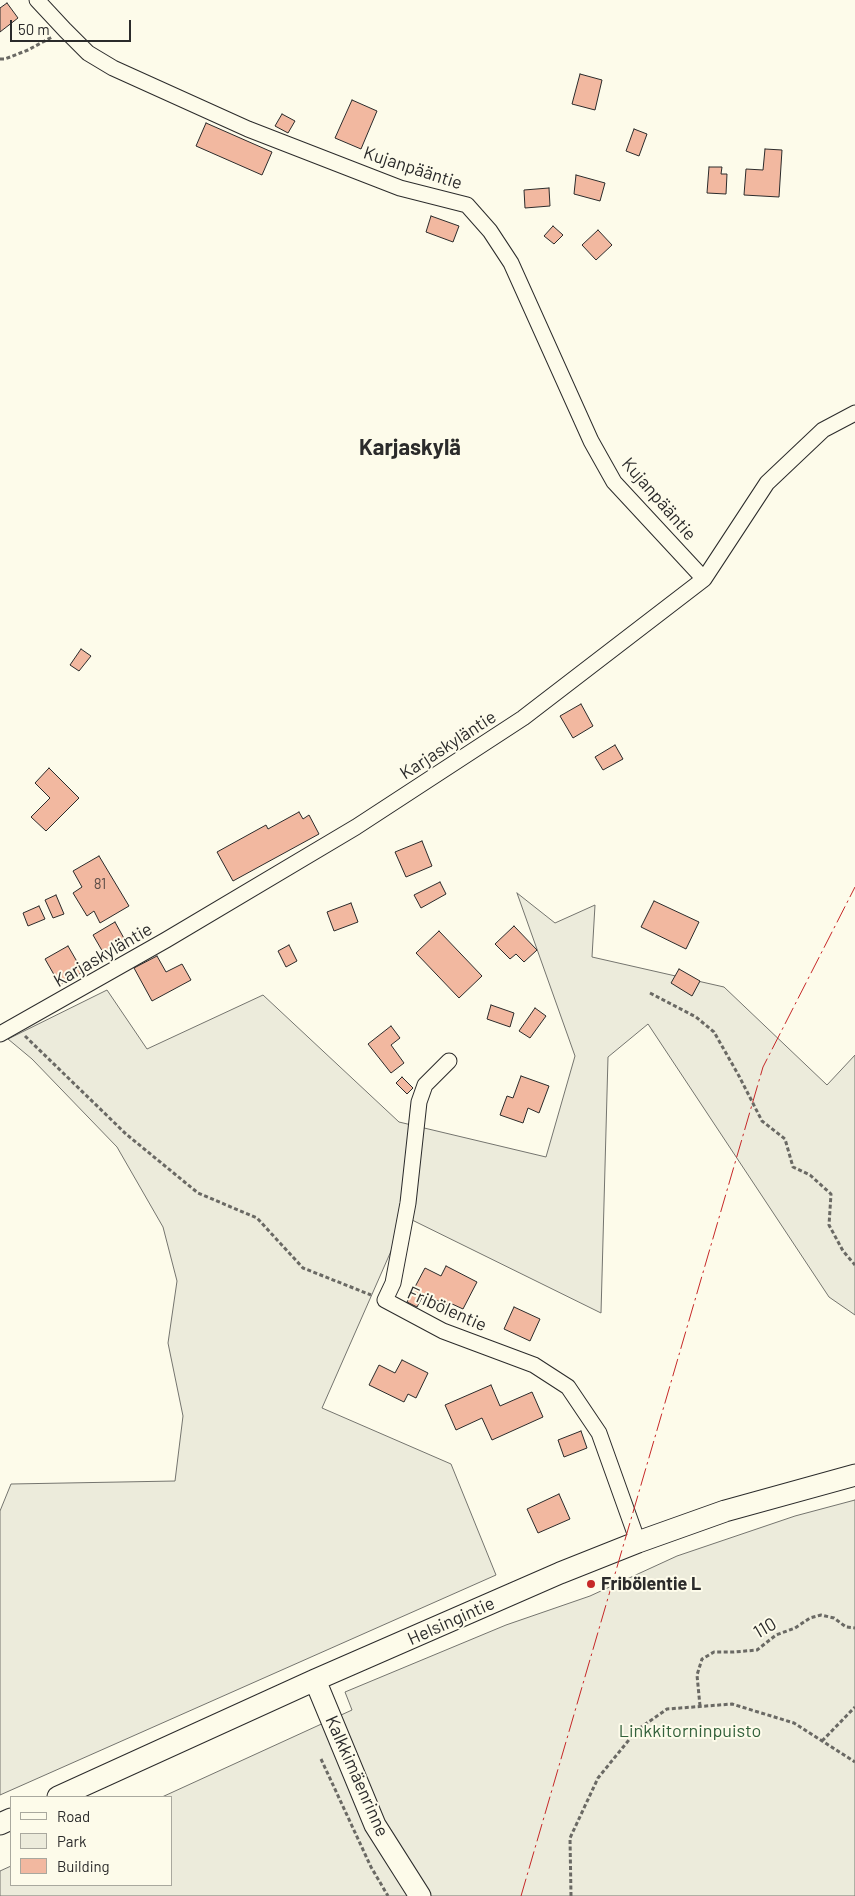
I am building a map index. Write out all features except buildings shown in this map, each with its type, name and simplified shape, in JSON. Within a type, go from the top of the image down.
[{"type":"main road","name":"Helsingintie","points":[[60,1796],[315,1680],[560,1573],[725,1510],[855,1476]]},
{"type":"main road","name":"Kalkkimäenrinne","points":[[315,1680],[376,1825],[420,1896]]},
{"type":"street","name":"Kujanpääntie","points":[[37,0],[88,53],[112,68],[248,128],[400,188],[467,205],[490,231],[511,263],[591,441],[614,482],[704,579]]},
{"type":"street","name":"Karjaskyläntie","points":[[0,1034],[166,940],[349,831],[464,758],[528,714],[704,579],[768,483],[824,430],[855,413]]},
{"type":"street","name":"Fribölentie","points":[[449,1060],[424,1085],[419,1102],[408,1203],[393,1283],[385,1300],[444,1331],[534,1365],[568,1387],[599,1433],[638,1542]]},
{"type":"path","points":[[0,59],[5,59],[28,50],[65,30]]},
{"type":"path","points":[[650,993],[696,1017],[714,1032],[762,1121],[785,1139],[793,1167],[810,1175],[831,1194],[829,1224],[843,1251],[855,1265]]},
{"type":"path","points":[[15,1027],[126,1134],[198,1193],[257,1218],[303,1268],[385,1300]]},
{"type":"path","name":"110","points":[[700,1706],[697,1675],[702,1659],[714,1652],[757,1650],[776,1635],[795,1628],[810,1618],[821,1615],[834,1618],[846,1627],[855,1628]]},
{"type":"path","points":[[571,1896],[570,1838],[598,1778],[637,1730],[667,1709],[732,1704],[794,1723],[855,1762]]},
{"type":"path","points":[[822,1741],[855,1707]]},
{"type":"path","points":[[320,1759],[371,1867],[388,1896]]},
{"type":"green space","points":[[517,893],[555,923],[595,905],[592,957],[724,987],[827,1085],[855,1055],[855,1315],[829,1297],[648,1024],[608,1057],[601,1313],[406,1217],[322,1408],[451,1464],[496,1575],[0,1795],[0,1511],[11,1484],[175,1481],[183,1416],[168,1343],[177,1281],[163,1227],[117,1147],[32,1059],[8,1039],[107,990],[147,1049],[263,995],[399,1122],[546,1157],[575,1056]]},
{"type":"green space","name":"Linkkitorninpuisto","points":[[855,1500],[855,1896],[0,1896],[0,1871],[10,1866],[10,1886],[172,1886],[172,1796],[164,1796],[352,1710],[345,1692],[506,1625],[590,1596],[677,1556],[795,1516]]},
{"type":"power","points":[[521,1896],[763,1067],[855,887]]},
{"type":"place","name":"Fribölentie L","points":[[591,1584]]},
{"type":"district","name":"Karjaskylä","points":[[410,448]]}]
